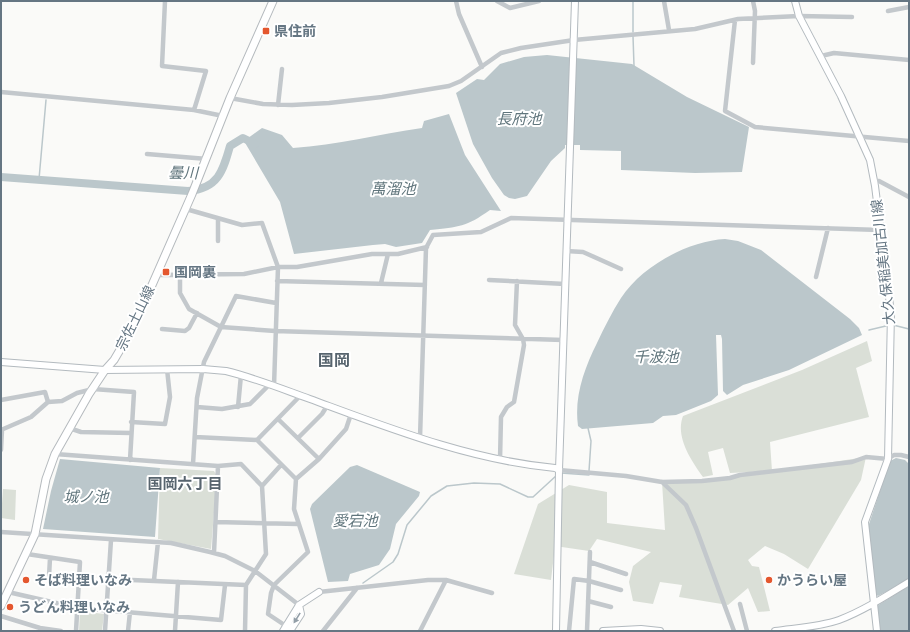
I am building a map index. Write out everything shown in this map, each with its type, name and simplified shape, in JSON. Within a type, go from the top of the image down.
[{"type":"main road","name":"宗佐土山線","points":[[1,606],[35,534],[46,479],[55,454],[93,389],[124,344],[186,209],[230,98],[273,1]]},
{"type":"street","points":[[165,1],[162,66],[206,71],[194,110]]},
{"type":"street","points":[[456,1],[459,14],[482,67]]},
{"type":"street","points":[[497,1],[510,8],[539,1]]},
{"type":"street","points":[[556,631],[559,470],[575,1]]},
{"type":"street","points":[[664,1],[669,30]]},
{"type":"street","points":[[753,1],[755,5],[753,63]]},
{"type":"street","name":"大久保稲美加古川線","points":[[795,1],[799,16],[821,56],[860,137],[870,160],[874,182],[891,322],[888,459],[865,522],[877,631]]},
{"type":"street","points":[[888,11],[909,7]]},
{"type":"street","points":[[230,98],[278,105],[329,103],[438,88],[461,81],[501,53],[574,40],[669,30],[695,29],[735,20],[755,18],[799,16],[852,18]]},
{"type":"street","points":[[735,20],[725,111],[755,127],[909,141]]},
{"type":"street","points":[[821,56],[834,54],[909,60]]},
{"type":"street","points":[[278,105],[282,69]]},
{"type":"street","points":[[1,92],[194,110],[210,112],[223,116]]},
{"type":"street","points":[[147,154],[207,159]]},
{"type":"street","points":[[874,182],[879,181],[909,197]]},
{"type":"street","points":[[186,209],[242,225],[262,223],[278,267],[272,386],[250,404],[222,409],[197,407]]},
{"type":"street","points":[[420,438],[427,247],[433,235],[481,232],[510,218],[880,230]]},
{"type":"street","points":[[218,219],[218,241]]},
{"type":"street","points":[[816,277],[828,228]]},
{"type":"street","points":[[157,275],[244,274],[278,267],[297,267],[372,254],[398,254],[427,247]]},
{"type":"street","points":[[566,251],[583,252],[621,269]]},
{"type":"street","points":[[381,283],[388,254]]},
{"type":"street","points":[[180,274],[180,293],[189,309],[221,327],[275,331],[564,340]]},
{"type":"street","points":[[489,280],[565,284]]},
{"type":"street","points":[[277,281],[425,285]]},
{"type":"street","points":[[500,460],[501,417],[507,407],[514,402],[524,345],[523,339],[515,326],[517,281]]},
{"type":"street","points":[[193,464],[197,407],[204,362],[236,296],[276,303]]},
{"type":"street","points":[[162,329],[185,331],[189,328],[197,313]]},
{"type":"street","points":[[1,362],[105,370],[203,369],[226,371],[420,438],[500,460],[555,468],[559,470],[626,476],[662,482],[730,478],[740,475],[852,462],[866,458],[888,459],[894,455],[909,457]]},
{"type":"street","points":[[132,422],[165,424],[170,397],[167,369]]},
{"type":"street","points":[[238,407],[241,375]]},
{"type":"street","points":[[1,450],[2,430],[31,417],[40,411],[48,402],[62,401],[77,393],[93,389],[134,392],[130,460]]},
{"type":"street","points":[[1,400],[45,392],[48,402]]},
{"type":"street","points":[[257,440],[300,396]]},
{"type":"street","points":[[298,438],[322,414],[327,406]]},
{"type":"street","points":[[351,414],[346,429],[319,459],[296,479],[294,509],[308,552],[274,585],[270,593],[268,614],[286,629],[299,605],[319,592],[428,580],[446,580],[492,593]]},
{"type":"street","points":[[278,419],[319,459]]},
{"type":"street","points":[[69,428],[81,432],[131,433]]},
{"type":"street","points":[[195,437],[257,440],[296,479]]},
{"type":"street","points":[[55,454],[218,466],[241,464],[262,486],[263,525],[266,554],[246,585],[245,631]]},
{"type":"street","points":[[262,486],[281,465]]},
{"type":"street","points":[[214,553],[218,466]]},
{"type":"street","points":[[662,482],[686,505],[734,631]]},
{"type":"street","points":[[216,522],[263,525],[298,524]]},
{"type":"street","points":[[1,532],[158,542],[214,553],[233,560],[255,571],[299,605]]},
{"type":"street","points":[[105,631],[111,540]]},
{"type":"street","points":[[154,580],[158,542]]},
{"type":"street","points":[[587,631],[590,552]]},
{"type":"street","points":[[26,554],[80,562],[76,631]]},
{"type":"street","points":[[49,577],[50,558]]},
{"type":"street","points":[[590,562],[626,574]]},
{"type":"street","points":[[109,579],[246,585]]},
{"type":"street","points":[[569,631],[574,579],[589,581],[621,590]]},
{"type":"street","points":[[420,631],[446,580]]},
{"type":"street","points":[[175,631],[178,582]]},
{"type":"street","points":[[775,631],[813,626],[838,620],[873,603],[909,582]]},
{"type":"street","points":[[8,592],[78,608],[176,615],[221,620],[225,585]]},
{"type":"street","points":[[323,631],[357,588]]},
{"type":"street","points":[[588,601],[611,607]]},
{"type":"street","points":[[740,604],[747,631]]},
{"type":"street","points":[[128,631],[130,612]]},
{"type":"street","points":[[1,616],[40,630],[61,631]]},
{"type":"street","points":[[603,631],[660,631]]},
{"type":"shaded area","points":[[867,341],[872,361],[856,368],[869,417],[770,442],[772,471],[866,457],[861,480],[808,569],[784,554],[765,546],[748,560],[752,566],[759,567],[770,611],[758,612],[748,588],[728,605],[679,597],[682,585],[660,582],[653,604],[633,601],[629,582],[633,566],[651,552],[597,539],[589,551],[555,546],[551,580],[514,574],[538,504],[569,485],[607,492],[607,523],[665,530],[662,482],[710,480],[768,471],[730,473],[723,448],[708,452],[713,475],[703,477],[689,456],[683,440],[681,424],[683,416],[802,370]]},
{"type":"shaded area","points":[[160,468],[214,471],[217,476],[211,549],[158,539]]},
{"type":"shaded area","points":[[3,489],[16,490],[15,520],[1,518]]},
{"type":"shaded area","points":[[80,611],[104,614],[102,631],[79,631]]},
{"type":"water","name":"長府池","points":[[547,55],[632,64],[687,97],[749,127],[742,172],[695,173],[621,170],[621,151],[580,150],[580,145],[565,145],[565,148],[551,161],[527,196],[515,199],[504,195],[492,178],[473,144],[456,93],[477,79],[484,80],[500,64],[524,57]]},
{"type":"water","name":"萬溜池","points":[[449,114],[465,155],[501,211],[490,210],[475,220],[462,225],[430,230],[422,243],[396,247],[385,244],[373,245],[294,254],[280,202],[244,141],[262,128],[282,135],[293,148],[309,147],[422,128],[424,121]]},
{"type":"water","name":"千波池","points":[[725,239],[738,241],[761,250],[850,319],[859,328],[862,335],[789,370],[743,385],[727,395],[723,391],[722,339],[721,335],[716,335],[718,395],[711,401],[676,415],[663,416],[653,423],[582,429],[578,426],[577,404],[584,373],[611,314],[630,286],[653,266],[681,250],[711,241]]},
{"type":"water","points":[[896,458],[905,460],[909,464],[909,580],[878,596],[875,594],[868,527],[890,461]]},
{"type":"water","name":"城ノ池","points":[[60,459],[160,468],[155,537],[43,529]]},
{"type":"water","name":"愛宕池","points":[[357,465],[420,492],[419,496],[396,524],[390,549],[379,565],[350,574],[348,581],[328,582],[310,509],[312,504],[350,467]]},
{"type":"water","points":[[909,586],[909,631],[878,631],[877,606]]},
{"type":"waterway","points":[[633,1],[633,32]]},
{"type":"waterway","points":[[633,36],[634,66]]},
{"type":"waterway","points":[[39,179],[46,100]]},
{"type":"waterway","name":"曇川","points":[[1,177],[188,191],[198,190],[206,187],[218,177],[222,171],[230,146],[243,138],[255,144]]},
{"type":"waterway","points":[[869,330],[890,325]]},
{"type":"waterway","points":[[893,325],[909,329]]},
{"type":"waterway","points":[[588,428],[591,441],[589,471]]},
{"type":"waterway","points":[[561,473],[589,475]]},
{"type":"waterway","points":[[363,583],[393,562],[398,554],[407,525],[431,496],[447,486],[474,483],[500,484],[528,497],[533,497],[557,475]]},
{"type":"place","name":"県住前","points":[[266,31]]},
{"type":"place","name":"国岡裏","points":[[166,272]]},
{"type":"place","name":"そば料理いなみ","points":[[26,580]]},
{"type":"place","name":"かうらい屋","points":[[769,580]]},
{"type":"place","name":"うどん料理いなみ","points":[[10,607]]},
{"type":"district","name":"国岡","points":[[334,360]]},
{"type":"district","name":"国岡六丁目","points":[[185,484]]}]
